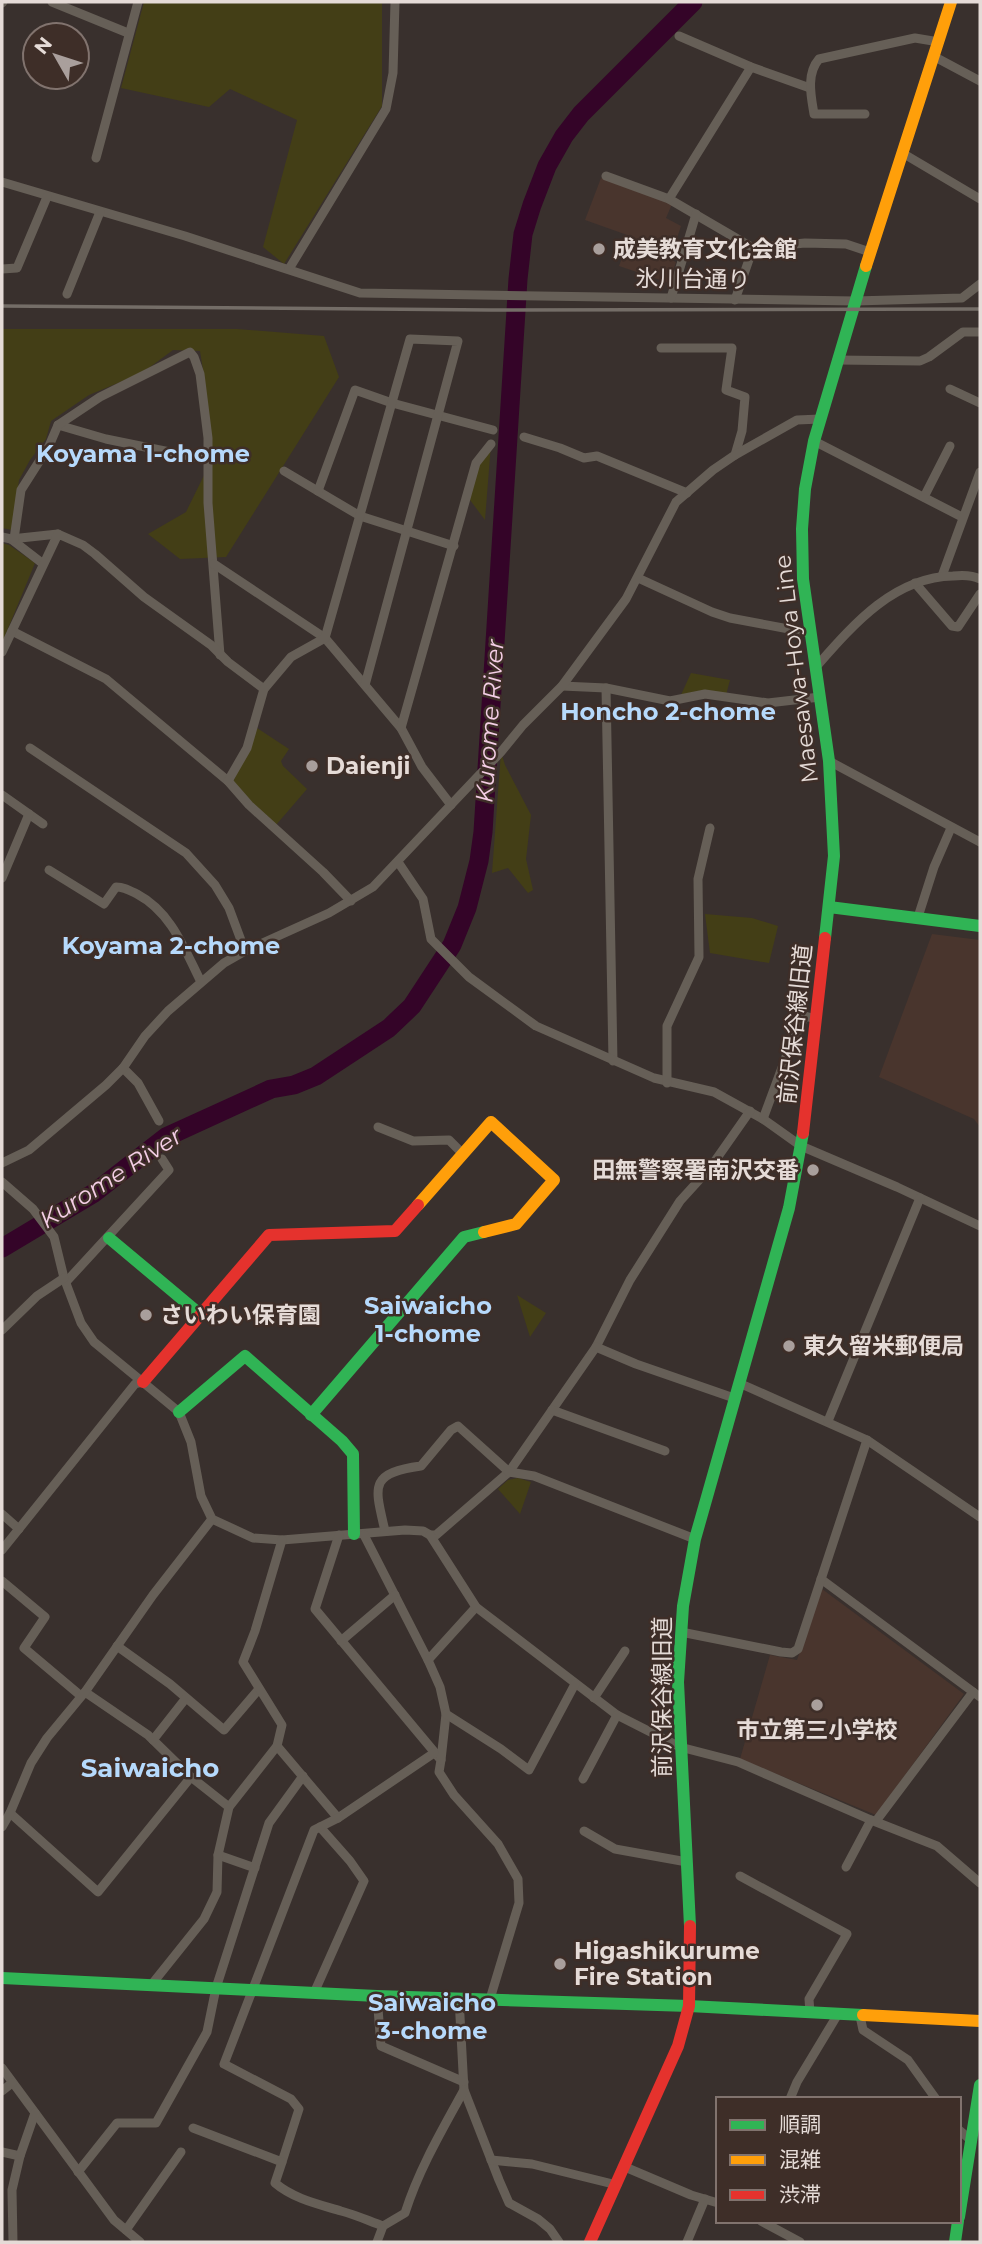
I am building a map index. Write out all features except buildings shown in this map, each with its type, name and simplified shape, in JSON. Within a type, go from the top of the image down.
[{"type":"street","points":[[52,2],[128,33]]},
{"type":"street","points":[[96,158],[138,2]]},
{"type":"street","points":[[289,269],[386,109],[393,73],[395,2]]},
{"type":"street","name":"Maesawa-Hoya Line","points":[[829,907],[834,856],[829,761],[803,579],[802,529],[805,489],[814,441],[855,301],[951,2]]},
{"type":"street","points":[[680,36],[751,67],[810,88]]},
{"type":"street","points":[[865,114],[814,114],[810,88],[813,66],[819,59],[915,38],[939,42]]},
{"type":"street","points":[[935,57],[980,81]]},
{"type":"street","points":[[669,199],[751,67]]},
{"type":"street","points":[[904,154],[980,199]]},
{"type":"street","points":[[606,176],[669,199],[753,248],[805,243],[846,244],[870,252]]},
{"type":"street","name":"氷川台通り","points":[[2,182],[185,236],[360,293],[855,301],[962,298],[980,284]]},
{"type":"street","points":[[2,268],[17,268],[47,197]]},
{"type":"street","points":[[67,294],[100,212]]},
{"type":"street","points":[[671,298],[696,214]]},
{"type":"street","points":[[735,300],[753,248]]},
{"type":"street","points":[[838,360],[920,361],[929,358],[963,332],[980,332]]},
{"type":"street","points":[[228,781],[247,747],[264,689],[291,657],[325,638],[410,339],[458,341],[365,685]]},
{"type":"street","points":[[661,348],[732,348],[726,390],[745,397],[742,430],[734,456]]},
{"type":"street","points":[[9,538],[21,490],[49,446],[58,425],[100,397],[190,352],[200,374],[208,438],[208,503],[220,654]]},
{"type":"street","points":[[950,388],[980,403]]},
{"type":"street","points":[[317,491],[355,390],[392,403],[493,430]]},
{"type":"street","points":[[2,1163],[29,1150],[124,1068],[155,1024],[225,962],[301,927],[373,887],[562,686],[620,608],[676,502],[734,456],[797,420],[820,419]]},
{"type":"street","points":[[58,425],[106,439],[209,460]]},
{"type":"street","points":[[524,437],[584,458],[597,456],[687,493]]},
{"type":"street","points":[[814,441],[962,517]]},
{"type":"street","points":[[401,728],[476,463],[491,444]]},
{"type":"street","points":[[923,497],[950,446]]},
{"type":"street","points":[[284,471],[360,516],[454,546]]},
{"type":"street","points":[[942,576],[980,472]]},
{"type":"street","points":[[9,538],[58,534],[83,545],[144,597],[211,645],[264,689]]},
{"type":"street","points":[[2,652],[58,534]]},
{"type":"street","points":[[9,538],[42,563]]},
{"type":"street","points":[[214,564],[325,638],[401,728],[422,767],[451,805]]},
{"type":"street","points":[[815,667],[842,637],[888,596],[915,583],[942,576],[980,579]]},
{"type":"street","points":[[638,578],[730,618],[810,632]]},
{"type":"street","points":[[915,583],[952,626],[958,627],[980,594]]},
{"type":"street","points":[[12,631],[106,680],[228,781],[249,805],[351,901]]},
{"type":"street","points":[[562,686],[606,688],[670,701],[705,694],[768,703],[820,697]]},
{"type":"street","points":[[606,688],[613,1062]]},
{"type":"street","points":[[30,748],[186,853],[215,885],[229,908],[245,951]]},
{"type":"street","points":[[829,761],[980,842]]},
{"type":"street","points":[[2,795],[43,824]]},
{"type":"street","points":[[2,878],[29,814]]},
{"type":"street","points":[[667,1083],[667,1026],[699,957],[698,879],[710,828]]},
{"type":"street","points":[[918,917],[934,867],[951,828]]},
{"type":"street","points":[[398,862],[423,899],[431,939],[500,1001],[536,1026],[613,1062],[667,1083],[715,1092],[763,1119],[801,1146],[980,1226]]},
{"type":"street","points":[[49,870],[104,904],[116,887],[123,887],[152,902],[172,925],[201,982]]},
{"type":"street","points":[[829,907],[980,926]]},
{"type":"street","name":"前沢保谷線旧道","points":[[590,2242],[678,2046],[689,2006],[691,1978],[678,1682],[681,1632],[695,1539],[789,1208],[801,1146],[829,907]]},
{"type":"street","points":[[763,1119],[805,1016],[816,1019]]},
{"type":"street","points":[[124,1068],[138,1083],[159,1121]]},
{"type":"street","points":[[430,1535],[441,1532],[509,1472],[596,1346],[630,1280],[680,1201],[710,1168],[750,1111]]},
{"type":"street","points":[[2,1550],[135,1384],[143,1382],[269,1235],[395,1231],[491,1122],[554,1180],[516,1224],[464,1237],[311,1415]]},
{"type":"street","points":[[378,1127],[412,1141],[449,1140],[463,1154]]},
{"type":"street","points":[[2,1330],[37,1296],[65,1280],[109,1238],[169,1170],[162,1159]]},
{"type":"street","points":[[2,1182],[35,1212],[54,1237],[65,1280],[81,1323],[93,1342],[179,1412],[191,1442],[201,1496],[212,1519],[253,1538],[282,1540],[385,1531],[423,1531],[430,1535],[476,1607],[617,1715],[680,1747],[738,1762],[937,1846],[980,1882]]},
{"type":"street","points":[[828,1421],[920,1198]]},
{"type":"street","points":[[109,1238],[201,1315]]},
{"type":"street","points":[[596,1346],[636,1364],[734,1398]]},
{"type":"street","points":[[179,1412],[245,1356],[342,1441],[353,1454],[359,1535],[395,1595],[440,1687],[446,1714],[437,1757],[439,1772],[498,1844],[518,1878],[519,1903],[491,1999]]},
{"type":"street","points":[[739,1383],[867,1440],[980,1517]]},
{"type":"street","points":[[552,1410],[665,1451]]},
{"type":"street","points":[[385,1531],[376,1491],[381,1480],[396,1469],[421,1466],[451,1430],[458,1426],[509,1472],[534,1476],[695,1539]]},
{"type":"street","points":[[681,1632],[792,1653],[798,1649],[867,1440]]},
{"type":"street","points":[[2,1514],[19,1529]]},
{"type":"street","points":[[2,1827],[31,1763],[212,1519]]},
{"type":"street","points":[[339,1535],[315,1609],[437,1757]]},
{"type":"street","points":[[152,1984],[204,1919],[217,1892],[218,1855],[229,1807],[277,1746],[282,1725],[243,1662],[255,1632],[282,1540]]},
{"type":"street","points":[[821,1579],[977,1694],[874,1821],[846,1867]]},
{"type":"street","points":[[2,1581],[45,1617],[24,1648],[83,1694],[153,1740],[191,1777],[229,1807]]},
{"type":"street","points":[[341,1641],[395,1595]]},
{"type":"street","points":[[428,1660],[476,1607]]},
{"type":"street","points":[[117,1646],[223,1730],[259,1689]]},
{"type":"street","points":[[594,1698],[625,1651]]},
{"type":"street","points":[[446,1714],[529,1770],[575,1684]]},
{"type":"street","points":[[153,1740],[186,1698]]},
{"type":"street","points":[[583,1779],[617,1715]]},
{"type":"street","points":[[277,1746],[338,1818]]},
{"type":"street","points":[[383,2226],[321,2206],[284,2191],[275,2183],[299,2109],[291,2099],[224,2064],[314,1830],[437,1757]]},
{"type":"street","points":[[78,2172],[117,2123],[156,2123],[207,2032],[216,1988],[269,1823],[303,1776]]},
{"type":"street","points":[[10,1814],[98,1892],[191,1777]]},
{"type":"street","points":[[314,1993],[364,1881],[351,1861],[320,1827]]},
{"type":"street","points":[[584,1831],[615,1849],[687,1862]]},
{"type":"street","points":[[218,1855],[255,1868]]},
{"type":"street","points":[[740,1876],[847,1934],[808,1999],[810,2013]]},
{"type":"street","points":[[2,1978],[377,1996],[689,2006],[980,2021]]},
{"type":"street","points":[[377,1996],[381,2046],[464,2086]]},
{"type":"street","points":[[458,1998],[464,2086],[491,2161],[509,2203],[538,2219],[550,2229],[559,2242]]},
{"type":"street","points":[[791,2097],[838,2014]]},
{"type":"street","points":[[860,2016],[863,2030],[908,2060],[935,2097]]},
{"type":"street","points":[[2,2068],[114,2220],[131,2238],[181,2152]]},
{"type":"street","points":[[2,2091],[12,2083]]},
{"type":"street","points":[[961,2207],[980,2085]]},
{"type":"street","points":[[377,2242],[383,2226],[405,2213],[424,2164],[464,2086]]},
{"type":"street","points":[[13,2242],[12,2190],[35,2113]]},
{"type":"street","points":[[193,2128],[282,2162]]},
{"type":"street","points":[[961,2132],[972,2141]]},
{"type":"street","points":[[2,2152],[20,2156]]},
{"type":"street","points":[[491,2161],[532,2164],[617,2185]]},
{"type":"street","points":[[625,2167],[716,2202]]},
{"type":"street","points":[[687,2242],[705,2199]]},
{"type":"street","points":[[2,2211],[12,2213]]},
{"type":"street","points":[[765,2223],[800,2242]]},
{"type":"street","points":[[955,2242],[958,2223]]},
{"type":"shaded area","points":[[144,2],[382,2],[382,106],[284,264],[263,247],[297,120],[230,89],[209,107],[121,88]]},
{"type":"shaded area","points":[[601,178],[672,204],[666,218],[681,226],[670,259],[676,262],[669,283],[619,266],[630,236],[585,220]]},
{"type":"shaded area","points":[[2,329],[237,329],[324,336],[339,377],[226,557],[180,559],[148,534],[186,512],[213,457],[200,351],[173,350],[142,373],[89,395],[51,421],[46,439],[19,480],[12,530],[2,528]]},
{"type":"shaded area","points":[[491,444],[485,520],[467,496],[476,463]]},
{"type":"shaded area","points":[[2,543],[35,563],[2,643]]},
{"type":"shaded area","points":[[691,673],[730,680],[726,695],[680,697]]},
{"type":"shaded area","points":[[257,728],[289,749],[281,761],[283,766],[307,789],[276,825],[233,782]]},
{"type":"shaded area","points":[[501,752],[531,815],[526,859],[533,890],[528,893],[508,868],[492,873]]},
{"type":"shaded area","points":[[705,914],[752,918],[778,926],[769,963],[710,953]]},
{"type":"shaded area","points":[[932,934],[980,940],[980,1127],[974,1119],[879,1077]]},
{"type":"shaded area","points":[[517,1295],[546,1313],[530,1337]]},
{"type":"shaded area","points":[[518,1478],[531,1482],[520,1514],[498,1489],[508,1480]]},
{"type":"shaded area","points":[[822,1589],[964,1694],[876,1815],[740,1759],[770,1655],[797,1660]]},
{"type":"waterway","name":"Kurome River","points":[[2,1248],[94,1193],[166,1137],[271,1089],[294,1085],[316,1076],[389,1028],[412,1006],[452,945],[467,908],[483,832],[523,234],[547,166],[564,136],[581,114],[693,2]]},
{"type":"railway","points":[[2,306],[491,310],[980,309]]},
{"type":"traffic: fast","points":[[825,938],[834,856],[829,761],[803,579],[802,529],[805,489],[814,441],[866,266]]},
{"type":"traffic: fast","points":[[829,907],[980,926]]},
{"type":"traffic: fast","points":[[690,1926],[678,1682],[683,1606],[695,1539],[789,1208],[803,1133]]},
{"type":"traffic: fast","points":[[311,1415],[464,1237],[484,1232]]},
{"type":"traffic: fast","points":[[109,1238],[201,1315]]},
{"type":"traffic: fast","points":[[179,1412],[245,1356],[342,1441],[353,1454],[354,1534]]},
{"type":"traffic: fast","points":[[2,1978],[863,2015]]},
{"type":"traffic: fast","points":[[961,2204],[980,2085]]},
{"type":"traffic: fast","points":[[955,2242],[958,2223]]},
{"type":"traffic: slow","points":[[866,266],[951,2]]},
{"type":"traffic: slow","points":[[418,1205],[491,1122],[554,1180],[516,1224],[484,1232]]},
{"type":"traffic: slow","points":[[863,2015],[980,2021]]},
{"type":"traffic: jam","points":[[803,1133],[825,938]]},
{"type":"traffic: jam","points":[[143,1382],[269,1235],[395,1231],[418,1205]]},
{"type":"traffic: jam","points":[[590,2242],[678,2046],[689,2006],[690,1926]]},
{"type":"place","name":"成美教育文化会館","points":[[599,249]]},
{"type":"place","name":"Daienji","points":[[312,766]]},
{"type":"place","name":"田無警察署南沢交番","points":[[813,1170]]},
{"type":"place","name":"さいわい保育園","points":[[146,1315]]},
{"type":"place","name":"東久留米郵便局","points":[[789,1346]]},
{"type":"place","name":"市立第三小学校","points":[[817,1705]]},
{"type":"place","name":"Higashikurume Fire Station","points":[[560,1964]]},
{"type":"district","name":"Koyama 1-chome","points":[[143,454]]},
{"type":"district","name":"Honcho 2-chome","points":[[668,712]]},
{"type":"district","name":"Koyama 2-chome","points":[[171,946]]},
{"type":"district","name":"Saiwaicho 1-chome","points":[[428,1320]]},
{"type":"district","name":"Saiwaicho","points":[[150,1768]]},
{"type":"district","name":"Saiwaicho 3-chome","points":[[432,2017]]}]
